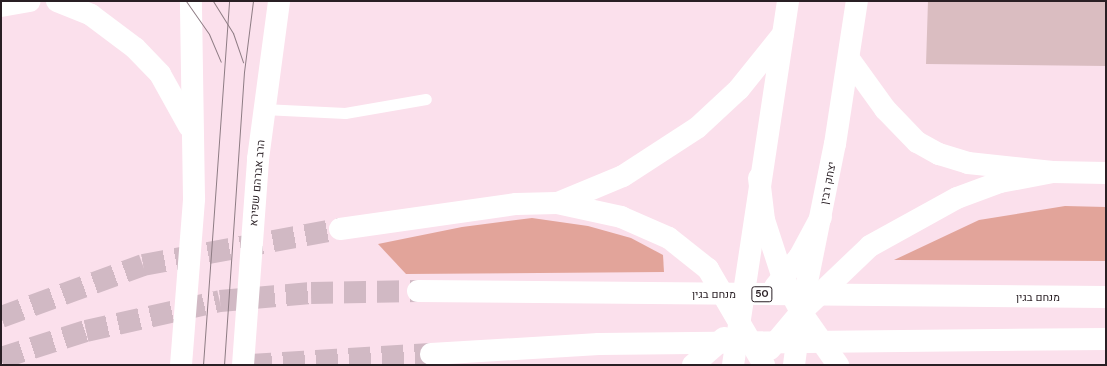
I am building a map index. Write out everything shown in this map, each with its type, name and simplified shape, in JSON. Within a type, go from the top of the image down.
[{"type":"main road","points":[[1,6],[30,1]]},
{"type":"main road","points":[[58,1],[91,16],[143,55],[170,91],[192,133]]},
{"type":"main road","points":[[181,365],[194,199],[191,1]]},
{"type":"main road","name":"הרב אברהם שפירא","points":[[243,365],[258,159],[263,109],[279,1]]},
{"type":"main road","points":[[733,365],[742,322],[759,178],[788,1]]},
{"type":"main road","name":"יצחק רבין","points":[[794,365],[801,312],[835,144],[857,1]]},
{"type":"main road","points":[[557,203],[629,172],[697,128],[739,89],[783,34]]},
{"type":"main road","points":[[849,59],[890,115],[917,142],[939,154],[968,163],[1053,172],[1106,173]]},
{"type":"main road","points":[[340,229],[516,204],[557,203],[597,210],[644,225],[693,254],[720,285],[742,322],[761,363],[801,312],[855,257],[915,219],[1000,182],[1053,172]]},
{"type":"main road","points":[[759,178],[764,220],[784,278],[801,312],[838,365]]},
{"type":"main road","points":[[693,365],[742,322],[784,278],[821,217]]},
{"type":"main road","name":"מנחם בגין","points":[[418,292],[1106,296]]},
{"type":"main road","points":[[431,354],[599,344],[1106,339]]},
{"type":"lane","points":[[263,109],[345,113],[426,99]]},
{"type":"shaded area","points":[[1065,206],[1106,207],[1106,261],[894,260],[979,220]]},
{"type":"shaded area","points":[[532,218],[588,226],[631,238],[663,255],[664,272],[406,274],[378,244],[462,227]]},
{"type":"building","points":[[928,1],[1106,1],[1106,66],[926,64]]},
{"type":"tunnel","points":[[1,317],[143,265],[340,229]]},
{"type":"tunnel","points":[[1,358],[86,331],[220,301],[311,293],[418,291]]},
{"type":"tunnel","points":[[250,365],[431,354]]},
{"type":"tram line","points":[[186,1],[209,34],[221,62]]},
{"type":"tram line","points":[[213,1],[233,33],[243,62]]},
{"type":"tram line","points":[[203,365],[229,1]]},
{"type":"tram line","points":[[224,365],[244,72],[253,1]]}]
